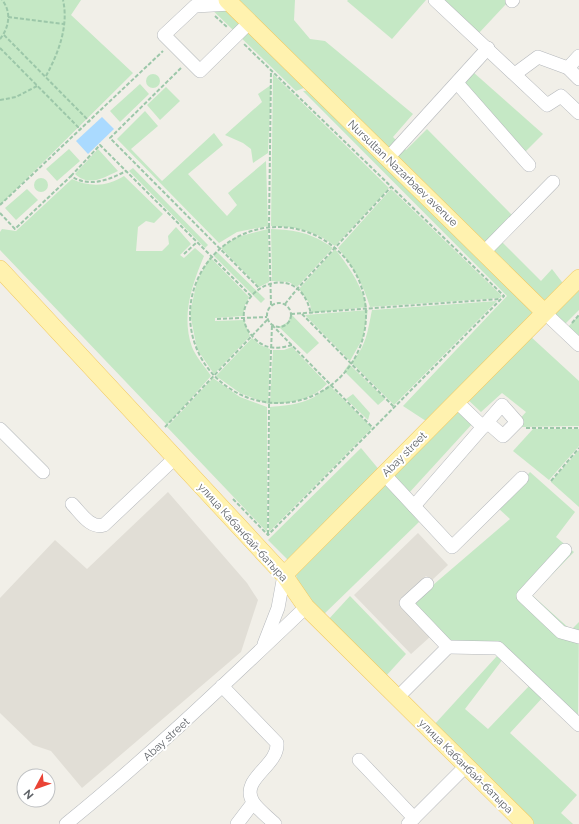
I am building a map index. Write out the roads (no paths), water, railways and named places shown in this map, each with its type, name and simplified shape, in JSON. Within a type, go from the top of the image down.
[{"type":"main road","name":"Nursultan Nazarbaev avenue","points":[[230,1],[544,312]]},
{"type":"main road","name":"улица Кабанбай-батыра","points":[[0,269],[284,575],[306,607],[525,824]]},
{"type":"main road","name":"Abay street","points":[[284,575],[579,278]]},
{"type":"street","points":[[435,0],[488,48],[547,105],[561,96],[579,113]]},
{"type":"street","points":[[230,1],[195,6],[164,35],[200,71],[250,22]]},
{"type":"street","points":[[388,158],[488,48]]},
{"type":"street","points":[[568,68],[579,56]]},
{"type":"street","points":[[515,74],[538,57],[568,68],[579,79]]},
{"type":"street","points":[[457,83],[529,165]]},
{"type":"street","points":[[484,252],[553,182]]},
{"type":"street","name":"Nursultan Nazarbaev avenue","points":[[544,312],[579,345]]},
{"type":"street","points":[[414,506],[485,424],[456,401]]},
{"type":"street","points":[[0,428],[43,472]]},
{"type":"street","points":[[72,504],[92,524],[98,526],[104,525],[175,458]]},
{"type":"street","points":[[384,474],[452,547],[522,478]]},
{"type":"street","points":[[565,550],[523,596],[561,632],[579,636]]},
{"type":"street","name":"Abay street","points":[[262,649],[278,608],[284,575]]},
{"type":"street","points":[[427,584],[406,603],[448,647],[498,648],[579,725]]},
{"type":"street","name":"Abay street","points":[[66,824],[105,792],[222,686],[306,607]]},
{"type":"street","points":[[397,698],[448,647]]},
{"type":"street","points":[[222,686],[277,743],[278,750],[252,784],[249,795],[253,803],[275,824]]},
{"type":"street","points":[[359,760],[411,821],[466,766]]},
{"type":"street","points":[[237,824],[253,803]]},
{"type":"water","points":[[102,117],[114,129],[88,154],[76,141]]}]
